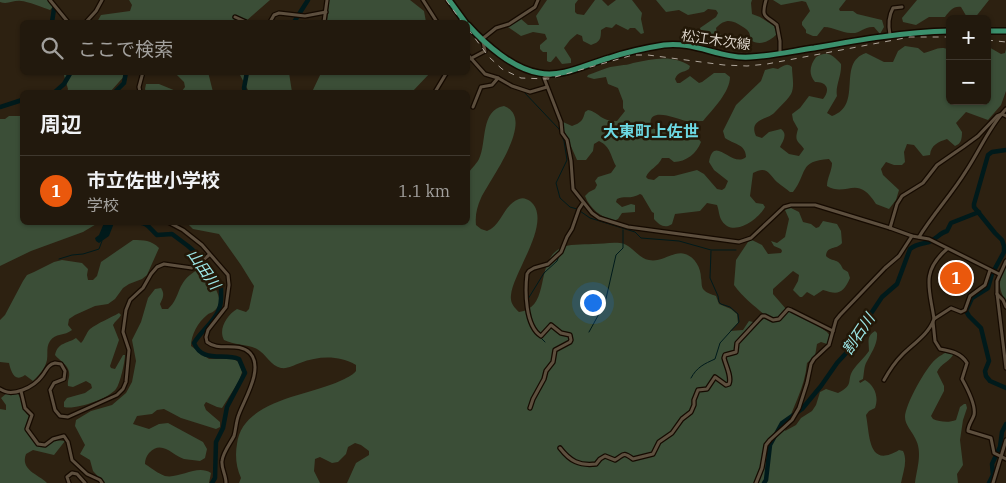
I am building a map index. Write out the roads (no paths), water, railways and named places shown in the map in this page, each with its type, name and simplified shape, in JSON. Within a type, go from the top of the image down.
[{"type":"main road","name":"松江木次線","points":[[449,0],[463,20]]},
{"type":"main road","name":"松江木次線","points":[[470,28],[482,41],[513,62],[537,73],[551,75],[609,57],[667,45],[689,45],[744,58],[890,35],[946,31]]},
{"type":"main road","points":[[991,31],[1006,31]]},
{"type":"street","points":[[50,0],[66,20]]},
{"type":"street","points":[[88,20],[102,0]]},
{"type":"street","points":[[324,20],[327,0]]},
{"type":"street","points":[[423,0],[436,20]]},
{"type":"street","points":[[538,0],[535,7],[509,24],[496,28],[482,41],[485,51],[470,59],[481,71],[512,86],[530,92],[547,87]]},
{"type":"street","points":[[766,0],[764,14],[768,20],[777,25],[780,37],[780,53]]},
{"type":"street","points":[[890,35],[888,21],[892,10],[895,7],[902,7]]},
{"type":"street","points":[[271,20],[274,15],[279,13],[305,16],[326,12]]},
{"type":"street","points":[[236,17],[242,20]]},
{"type":"street","points":[[537,73],[540,78],[551,75]]},
{"type":"street","points":[[140,90],[142,75]]},
{"type":"street","points":[[436,90],[445,75]]},
{"type":"street","points":[[544,78],[566,140],[571,161],[573,189],[583,203],[599,218],[628,228],[739,242],[751,238],[770,223],[782,209],[791,205],[814,205],[912,236],[931,240],[999,274]]},
{"type":"street","points":[[473,107],[481,87],[492,85],[497,79]]},
{"type":"street","points":[[919,237],[967,170],[995,122],[1006,109]]},
{"type":"street","points":[[890,228],[897,204],[902,196],[923,183],[937,165],[968,144],[996,116],[1002,114],[1006,116]]},
{"type":"street","points":[[530,408],[546,371],[552,362],[555,350],[571,340],[570,335],[561,333],[551,325],[541,336],[531,326],[527,305],[527,274],[534,268],[548,264],[561,252],[583,203]]},
{"type":"street","points":[[174,225],[202,245],[226,272],[229,285],[225,308],[208,330],[206,340],[214,346],[244,349],[253,357],[256,366],[247,399],[239,414],[234,435],[223,456],[222,466],[226,483]]},
{"type":"street","points":[[756,483],[760,474],[766,446],[792,420],[803,397],[811,364],[829,345],[840,315],[884,268],[899,256],[912,236]]},
{"type":"street","points":[[947,249],[936,260],[930,275],[929,298],[935,341],[940,349],[952,351],[963,357],[967,363],[962,380],[970,392],[974,412],[968,426],[968,431],[991,438],[993,451],[1006,459]]},
{"type":"street","points":[[0,389],[5,392],[21,391],[37,382],[47,366],[55,363],[61,364],[66,372],[64,379],[52,385],[50,390],[55,410],[60,416],[68,417],[117,396],[126,382],[129,350],[123,332],[126,310],[130,300],[143,288],[154,269],[160,265],[192,268],[209,255]]},
{"type":"street","points":[[1006,261],[999,274],[996,293],[1006,368]]},
{"type":"street","points":[[884,380],[896,362],[925,333],[933,321],[951,308],[961,312],[964,310],[970,296],[985,285],[992,271]]},
{"type":"street","points":[[996,293],[1003,300],[1006,307]]},
{"type":"street","points":[[560,448],[566,457],[578,463],[586,464],[596,464],[605,456],[615,460],[622,454],[626,454],[633,459],[653,454],[660,442],[672,433],[682,419],[691,412],[698,390],[707,389],[715,377],[726,385],[729,384],[730,377],[724,358],[736,352],[737,342],[762,316],[773,320],[779,319],[788,309],[833,331]]},
{"type":"street","points":[[21,391],[25,408],[32,415],[27,429],[37,442],[45,445],[53,439],[64,436],[68,442],[72,460],[87,474],[100,480],[102,483]]},
{"type":"street","points":[[993,483],[998,455],[1006,440]]},
{"type":"street","points":[[69,483],[67,481],[68,475],[74,473],[84,483]]},
{"type":"water","points":[[103,225],[113,225],[109,236],[99,243],[95,238],[99,235]]},
{"type":"waterway","points":[[295,20],[308,0]]},
{"type":"waterway","points":[[421,0],[434,20]]},
{"type":"waterway","name":"山田川","points":[[52,20],[54,9]]},
{"type":"waterway","points":[[476,66],[485,76]]},
{"type":"waterway","points":[[57,90],[64,84],[69,75]]},
{"type":"waterway","name":"山田川","points":[[117,90],[124,83],[125,75]]},
{"type":"waterway","points":[[244,90],[246,75]]},
{"type":"waterway","points":[[498,80],[510,87]]},
{"type":"waterway","points":[[523,91],[559,129],[564,141],[567,160],[556,183],[560,198],[570,207],[577,209],[590,218],[635,232],[641,238],[679,241],[711,250],[736,250]]},
{"type":"waterway","points":[[0,107],[20,101]]},
{"type":"waterway","points":[[1006,150],[992,152],[988,155],[974,204],[974,207],[1002,240],[1004,252],[992,274],[988,288],[972,298],[966,311],[981,328],[989,361],[985,371],[986,376],[990,381],[1006,388]]},
{"type":"waterway","points":[[570,229],[577,209]]},
{"type":"waterway","name":"割石川","points":[[764,483],[766,480],[770,445],[782,423],[802,409],[848,351],[882,297],[897,284],[910,249],[929,242],[947,231],[951,223],[979,212]]},
{"type":"waterway","name":"山田川","points":[[147,225],[157,235],[172,234],[188,246],[196,253],[201,265],[215,284],[221,288],[221,304],[217,313],[194,343],[202,353],[239,359],[245,373],[227,407],[223,428],[216,442],[215,478],[212,483]]},
{"type":"waterway","points":[[589,332],[605,303],[616,255],[623,248],[623,230]]},
{"type":"waterway","points":[[59,259],[99,249],[102,241]]},
{"type":"waterway","points":[[691,378],[701,366],[715,359],[720,343],[739,322],[738,314],[730,307],[719,302],[710,278],[711,251]]},
{"type":"waterway","points":[[528,299],[544,273],[557,261],[559,256]]},
{"type":"waterway","points":[[535,332],[545,342]]},
{"type":"waterway","points":[[989,483],[993,475],[992,464],[1000,447],[1002,432],[1006,424]]},
{"type":"railway","points":[[446,0],[461,20]]},
{"type":"railway","points":[[470,32],[489,57],[502,69],[521,78],[548,79],[633,55],[747,66],[767,64],[910,37],[946,37]]},
{"type":"railway","points":[[991,40],[1006,42]]},
{"type":"place","name":"市立佐世小学校","points":[[956,278]]},
{"type":"district","name":"大東町上佐世","points":[[651,131]]}]
